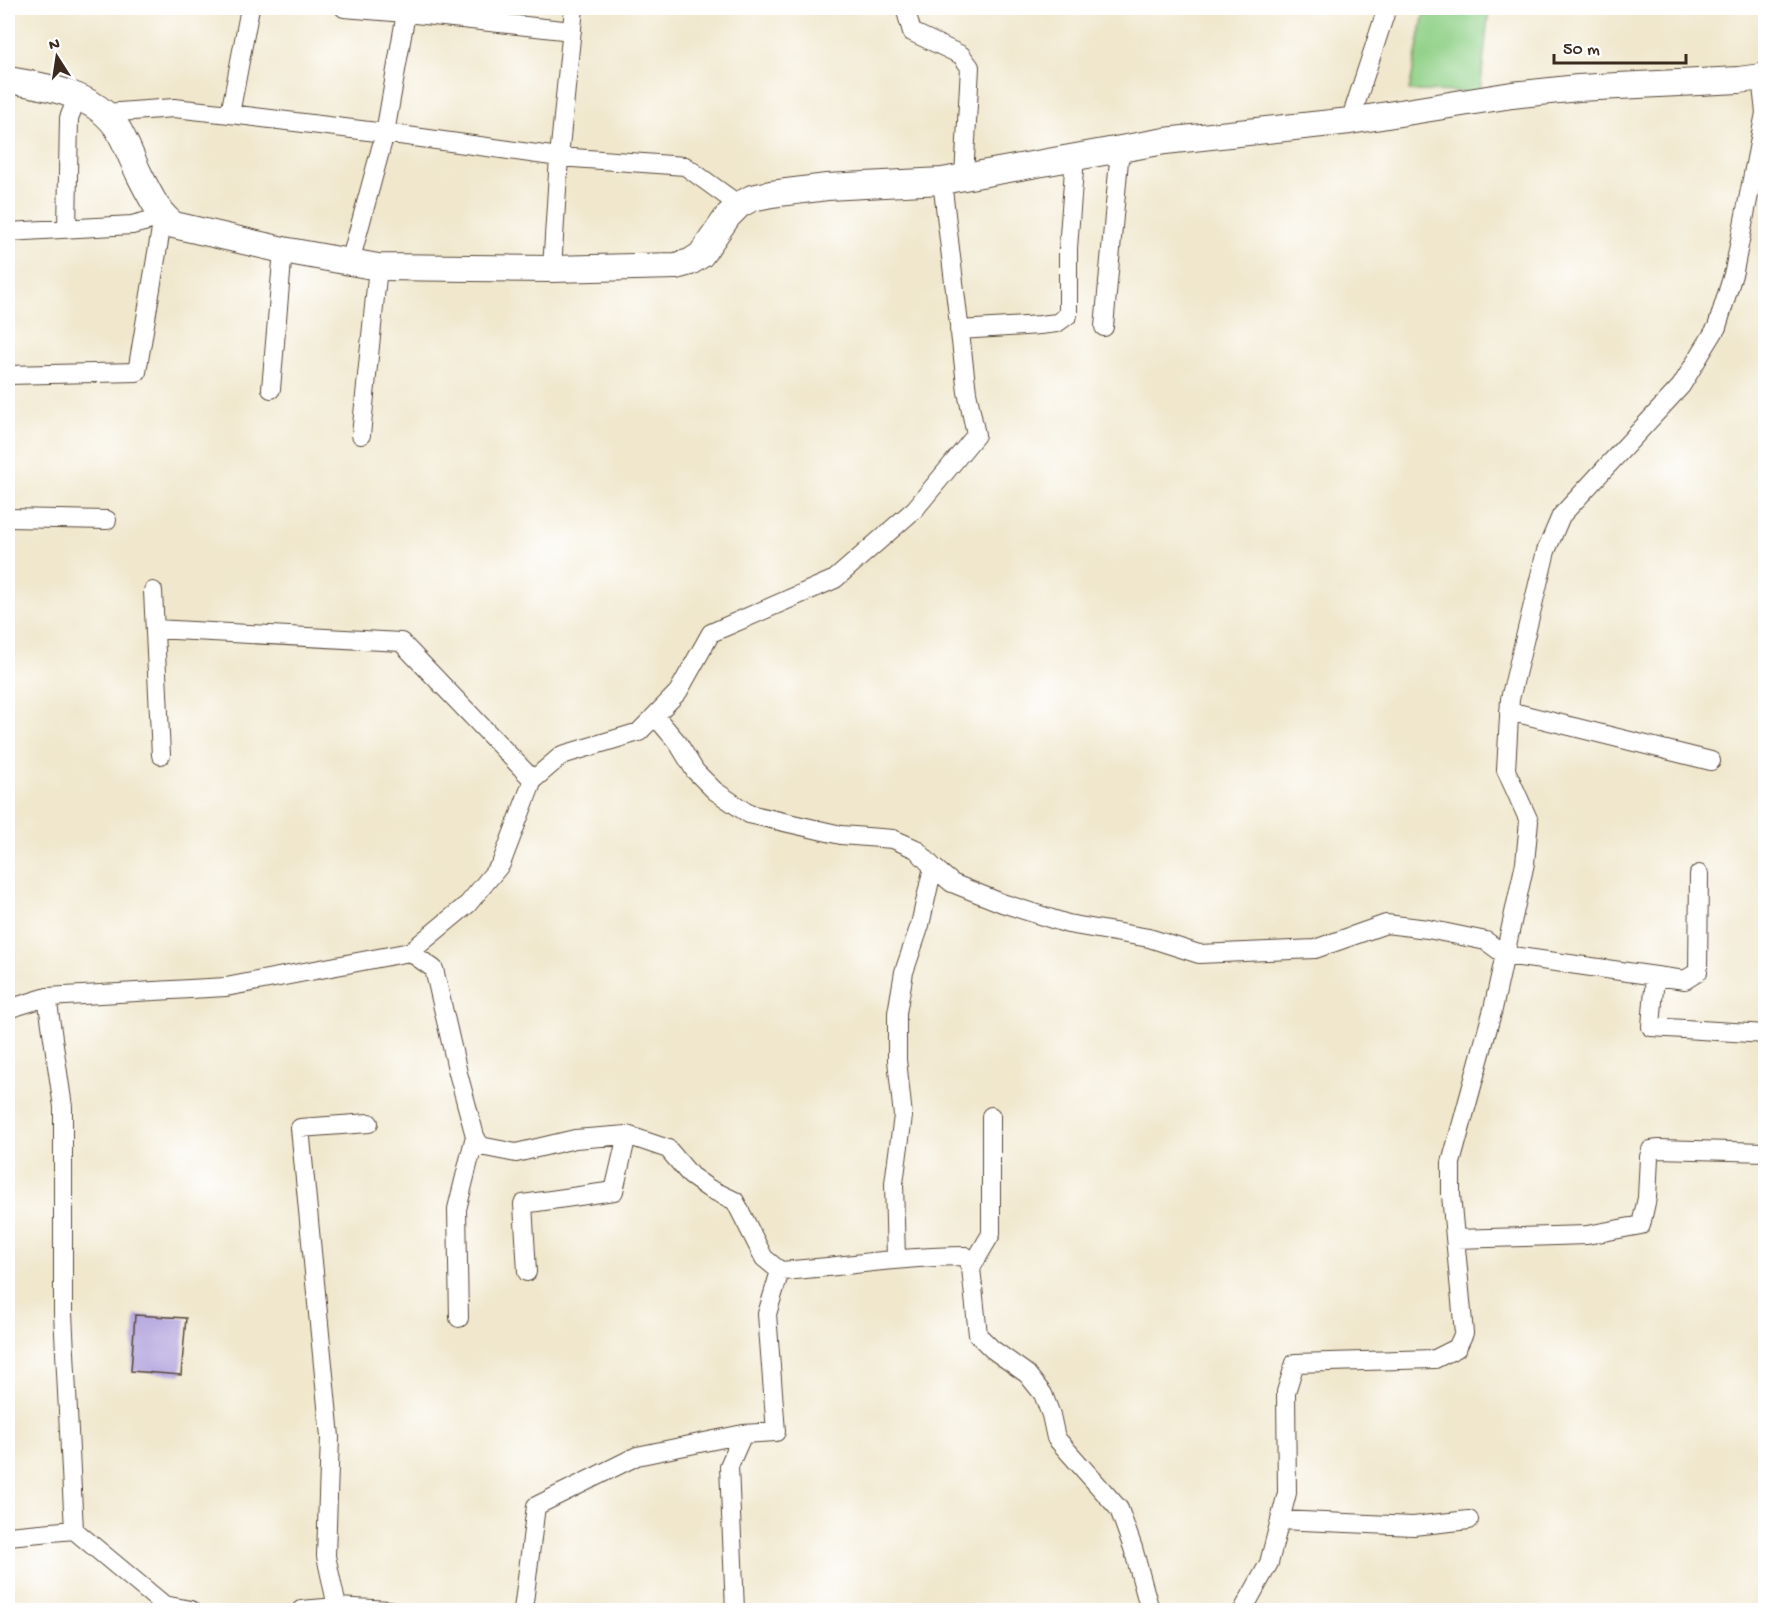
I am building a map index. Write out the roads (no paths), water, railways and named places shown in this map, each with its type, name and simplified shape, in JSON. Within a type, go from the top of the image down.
[{"type":"main road","points":[[8,80],[61,91],[105,113],[116,127],[153,203],[163,217],[174,225],[188,230],[378,267],[552,269],[676,266],[690,262],[701,255],[739,205],[752,198],[827,188],[953,179],[1165,141],[1350,121],[1512,94],[1763,76]]},
{"type":"street","points":[[230,114],[250,8]]},
{"type":"street","points":[[344,8],[407,10],[572,31]]},
{"type":"street","points":[[552,269],[559,157],[574,8]]},
{"type":"street","points":[[8,1009],[47,997],[226,987],[410,952],[468,904],[501,864],[533,780],[562,755],[639,732],[678,692],[711,633],[835,579],[915,509],[976,435],[967,392],[959,330],[953,179],[970,67],[961,55],[912,32],[905,8]]},
{"type":"street","points":[[1350,121],[1387,8]]},
{"type":"street","points":[[350,262],[385,133],[407,10]]},
{"type":"street","points":[[1243,1611],[1269,1563],[1287,1493],[1286,1392],[1295,1363],[1435,1359],[1457,1348],[1464,1332],[1451,1195],[1451,1162],[1493,1009],[1525,863],[1529,821],[1506,770],[1510,699],[1546,551],[1561,516],[1681,386],[1717,327],[1734,271],[1765,113],[1763,76]]},
{"type":"street","points":[[67,229],[69,118],[77,98]]},
{"type":"street","points":[[105,113],[174,108],[385,133],[559,157],[685,166],[739,205]]},
{"type":"street","points":[[1104,327],[1120,149]]},
{"type":"street","points":[[959,330],[1040,325],[1057,322],[1068,315],[1068,248],[1075,157]]},
{"type":"street","points":[[8,232],[132,225],[163,217],[137,372],[8,375]]},
{"type":"street","points":[[271,389],[283,250]]},
{"type":"street","points":[[361,435],[378,267]]},
{"type":"street","points":[[8,518],[107,520]]},
{"type":"street","points":[[153,591],[161,755]]},
{"type":"street","points":[[155,629],[401,642],[533,780]]},
{"type":"street","points":[[1509,711],[1711,761]]},
{"type":"street","points":[[655,716],[678,743],[695,771],[715,791],[749,814],[841,836],[893,839],[916,849],[952,883],[1002,903],[1068,924],[1149,938],[1199,954],[1315,949],[1386,924],[1428,929],[1486,941],[1505,955],[1685,980],[1698,972],[1699,874]]},
{"type":"street","points":[[896,1259],[894,1183],[903,1116],[897,1060],[897,1013],[904,972],[920,925],[933,867]]},
{"type":"street","points":[[410,952],[434,969],[448,1033],[475,1136],[480,1146],[516,1152],[575,1139],[627,1135],[668,1149],[691,1176],[708,1188],[735,1201],[764,1258],[780,1271],[896,1259],[965,1256],[971,1268],[978,1335],[992,1349],[1027,1374],[1042,1394],[1051,1415],[1056,1438],[1119,1509],[1133,1548],[1150,1611]]},
{"type":"street","points":[[1654,976],[1651,1027],[1766,1034]]},
{"type":"street","points":[[47,997],[63,1107],[63,1313],[74,1530]]},
{"type":"street","points":[[971,1268],[991,1234],[991,1116]]},
{"type":"street","points":[[336,1607],[326,1556],[330,1437],[300,1128],[369,1123]]},
{"type":"street","points":[[526,1272],[523,1204],[614,1191],[627,1135]]},
{"type":"street","points":[[459,1318],[457,1209],[475,1136]]},
{"type":"street","points":[[1455,1239],[1587,1235],[1641,1225],[1647,1198],[1651,1150],[1766,1152]]},
{"type":"street","points":[[523,1611],[536,1506],[637,1456],[743,1434],[776,1432],[767,1314],[780,1271]]},
{"type":"street","points":[[735,1611],[729,1466],[743,1434]]},
{"type":"street","points":[[1280,1520],[1413,1526],[1469,1520]]},
{"type":"street","points":[[8,1536],[74,1530],[164,1605],[191,1611]]},
{"type":"street","points":[[301,1611],[336,1607],[390,1611]]}]
